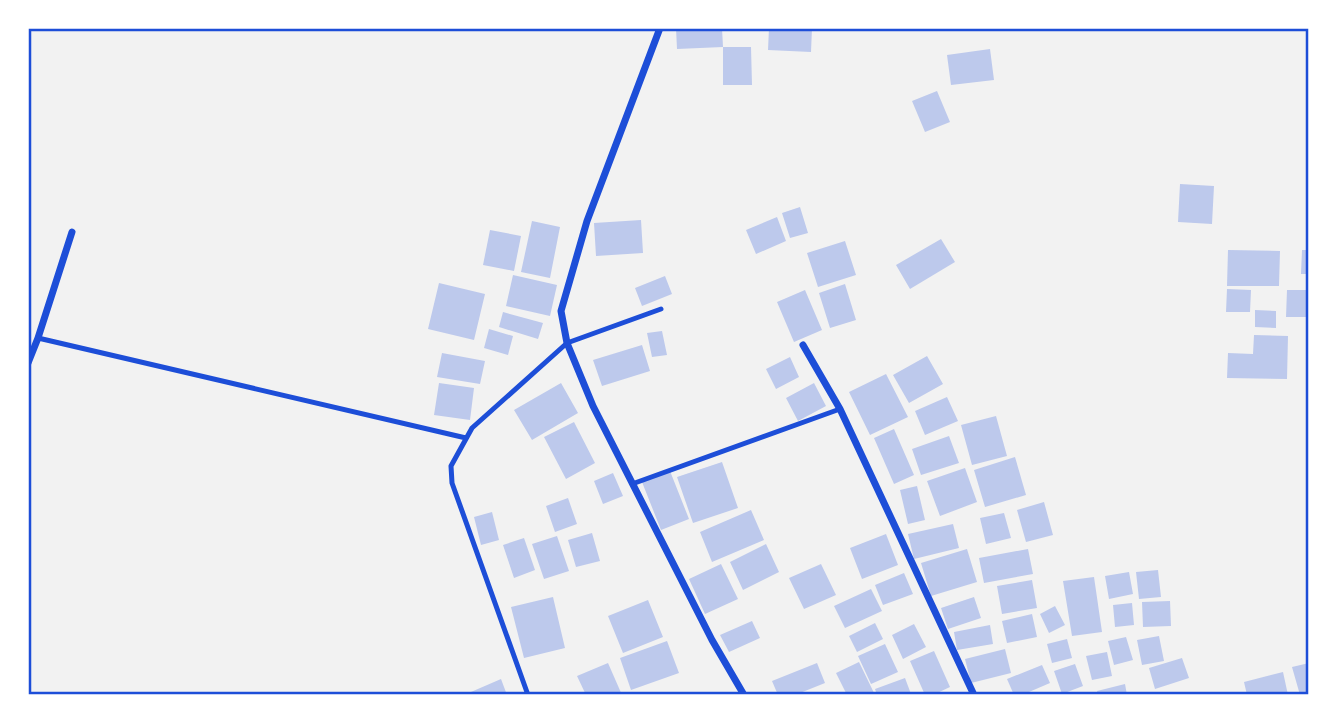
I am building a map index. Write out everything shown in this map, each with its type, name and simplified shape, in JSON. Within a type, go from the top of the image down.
[{"type":"street","points":[[660,28],[587,221],[561,311],[567,343],[593,406],[712,640],[744,695]]},
{"type":"street","points":[[28,363],[72,232]]},
{"type":"street","points":[[803,345],[840,409],[974,695]]},
{"type":"lane","points":[[528,695],[452,483],[451,466],[472,428],[567,343],[661,309]]},
{"type":"lane","points":[[38,338],[466,438]]},
{"type":"lane","points":[[632,484],[840,409]]},
{"type":"building","points":[[676,28],[722,28],[723,47],[677,49]]},
{"type":"building","points":[[769,28],[812,28],[811,52],[768,50]]},
{"type":"building","points":[[723,47],[751,47],[752,85],[723,85]]},
{"type":"building","points":[[990,49],[994,80],[951,85],[947,55]]},
{"type":"building","points":[[937,91],[950,122],[925,132],[912,101]]},
{"type":"building","points":[[1180,184],[1214,186],[1212,224],[1178,222]]},
{"type":"building","points":[[800,207],[808,233],[790,238],[782,213]]},
{"type":"building","points":[[777,217],[786,241],[756,254],[746,230]]},
{"type":"building","points":[[641,220],[643,253],[596,256],[594,223]]},
{"type":"building","points":[[532,221],[560,227],[550,278],[521,272]]},
{"type":"building","points":[[490,230],[521,236],[514,271],[483,265]]},
{"type":"building","points":[[941,239],[955,262],[910,289],[896,265]]},
{"type":"building","points":[[845,241],[856,275],[818,287],[807,253]]},
{"type":"building","points":[[1228,250],[1280,251],[1279,286],[1227,286]]},
{"type":"building","points":[[1302,250],[1309,250],[1309,274],[1301,274]]},
{"type":"building","points":[[513,275],[557,285],[550,316],[506,306]]},
{"type":"building","points":[[665,276],[672,294],[642,306],[635,288]]},
{"type":"building","points":[[439,283],[485,294],[474,340],[428,329]]},
{"type":"building","points":[[845,284],[856,320],[830,328],[819,293]]},
{"type":"building","points":[[1227,289],[1251,290],[1250,312],[1226,312]]},
{"type":"building","points":[[805,290],[822,330],[794,342],[777,302]]},
{"type":"building","points":[[1287,290],[1309,290],[1309,317],[1286,317]]},
{"type":"building","points":[[1255,310],[1276,311],[1276,328],[1255,327]]},
{"type":"building","points":[[503,312],[543,323],[538,339],[499,327]]},
{"type":"building","points":[[489,329],[513,336],[508,355],[484,348]]},
{"type":"building","points":[[662,331],[667,355],[652,357],[647,333]]},
{"type":"building","points":[[1254,335],[1288,336],[1287,379],[1227,378],[1228,353],[1253,354]]},
{"type":"building","points":[[642,345],[650,371],[602,386],[593,360]]},
{"type":"building","points":[[442,353],[485,361],[480,384],[437,377]]},
{"type":"building","points":[[927,356],[943,384],[909,403],[893,375]]},
{"type":"building","points":[[790,357],[799,377],[776,389],[766,369]]},
{"type":"building","points":[[886,374],[908,417],[870,435],[849,392]]},
{"type":"building","points":[[439,383],[474,388],[470,420],[434,415]]},
{"type":"building","points":[[561,383],[578,413],[532,440],[514,410]]},
{"type":"building","points":[[814,383],[826,406],[798,421],[786,398]]},
{"type":"building","points":[[947,397],[958,421],[925,435],[915,411]]},
{"type":"building","points":[[996,416],[1007,456],[972,465],[961,425]]},
{"type":"building","points":[[574,422],[595,463],[566,479],[544,437]]},
{"type":"building","points":[[894,429],[914,475],[894,484],[874,438]]},
{"type":"building","points":[[949,436],[959,463],[921,475],[912,449]]},
{"type":"building","points":[[1015,457],[1026,495],[985,507],[974,470]]},
{"type":"building","points":[[722,462],[738,508],[693,523],[677,477]]},
{"type":"building","points":[[965,468],[977,502],[940,516],[927,481]]},
{"type":"building","points":[[670,471],[689,519],[661,530],[642,482]]},
{"type":"building","points":[[613,473],[623,496],[603,504],[594,481]]},
{"type":"building","points":[[917,486],[925,520],[908,524],[900,490]]},
{"type":"building","points":[[568,498],[577,524],[555,532],[546,506]]},
{"type":"building","points":[[1044,502],[1053,535],[1026,542],[1017,510]]},
{"type":"building","points":[[751,510],[764,540],[712,562],[700,532]]},
{"type":"building","points":[[492,512],[499,540],[481,545],[474,517]]},
{"type":"building","points":[[1004,513],[1011,538],[986,544],[980,518]]},
{"type":"building","points":[[953,524],[959,548],[914,559],[908,534]]},
{"type":"building","points":[[592,533],[600,561],[576,567],[568,540]]},
{"type":"building","points":[[886,534],[898,565],[862,579],[850,548]]},
{"type":"building","points":[[557,536],[569,571],[544,579],[532,544]]},
{"type":"building","points":[[524,538],[535,570],[514,578],[503,545]]},
{"type":"building","points":[[766,544],[779,572],[743,590],[730,562]]},
{"type":"building","points":[[967,549],[977,582],[931,596],[921,563]]},
{"type":"building","points":[[1028,549],[1033,574],[984,583],[979,558]]},
{"type":"building","points":[[721,564],[738,599],[705,614],[689,579]]},
{"type":"building","points":[[821,564],[836,595],[804,609],[789,578]]},
{"type":"building","points":[[1158,570],[1161,597],[1139,599],[1136,572]]},
{"type":"building","points":[[1129,572],[1133,594],[1109,599],[1105,576]]},
{"type":"building","points":[[904,573],[913,594],[883,605],[875,585]]},
{"type":"building","points":[[1094,577],[1102,632],[1072,636],[1063,581]]},
{"type":"building","points":[[1032,580],[1037,608],[1002,614],[997,586]]},
{"type":"building","points":[[871,589],[882,611],[845,628],[834,606]]},
{"type":"building","points":[[553,597],[565,648],[524,658],[511,607]]},
{"type":"building","points":[[974,597],[981,618],[948,629],[941,608]]},
{"type":"building","points":[[648,600],[663,637],[623,653],[608,616]]},
{"type":"building","points":[[1170,601],[1171,626],[1143,627],[1142,602]]},
{"type":"building","points":[[1132,603],[1134,625],[1115,627],[1113,605]]},
{"type":"building","points":[[1055,606],[1065,625],[1049,633],[1040,614]]},
{"type":"building","points":[[1032,614],[1037,637],[1007,643],[1002,621]]},
{"type":"building","points":[[752,621],[760,638],[729,652],[720,635]]},
{"type":"building","points":[[875,623],[883,639],[857,652],[849,636]]},
{"type":"building","points":[[914,624],[926,647],[903,659],[892,635]]},
{"type":"building","points":[[990,625],[993,644],[957,650],[954,632]]},
{"type":"building","points":[[1159,636],[1164,661],[1142,665],[1137,640]]},
{"type":"building","points":[[1126,637],[1133,660],[1114,665],[1108,641]]},
{"type":"building","points":[[1067,639],[1072,658],[1052,663],[1047,644]]},
{"type":"building","points":[[667,641],[679,673],[631,690],[620,658]]},
{"type":"building","points":[[885,644],[898,672],[871,684],[858,656]]},
{"type":"building","points":[[1005,649],[1011,673],[971,683],[965,659]]},
{"type":"building","points":[[934,651],[950,687],[933,695],[925,695],[910,661]]},
{"type":"building","points":[[1107,652],[1112,676],[1092,680],[1086,656]]},
{"type":"building","points":[[1182,658],[1189,678],[1155,689],[1149,668]]},
{"type":"building","points":[[859,662],[875,695],[847,695],[836,673]]},
{"type":"building","points":[[608,663],[622,695],[586,695],[577,676]]},
{"type":"building","points":[[817,663],[825,683],[795,695],[778,695],[772,681]]},
{"type":"building","points":[[1309,663],[1309,695],[1300,695],[1292,667]]},
{"type":"building","points":[[1075,664],[1083,686],[1062,694],[1054,671]]},
{"type":"building","points":[[1042,665],[1050,683],[1022,695],[1014,695],[1007,679]]},
{"type":"building","points":[[1283,672],[1288,695],[1247,695],[1244,682]]},
{"type":"building","points":[[905,678],[911,694],[877,695],[875,689]]},
{"type":"building","points":[[501,679],[507,695],[464,695]]},
{"type":"building","points":[[1125,684],[1127,695],[1098,695],[1097,691]]}]
